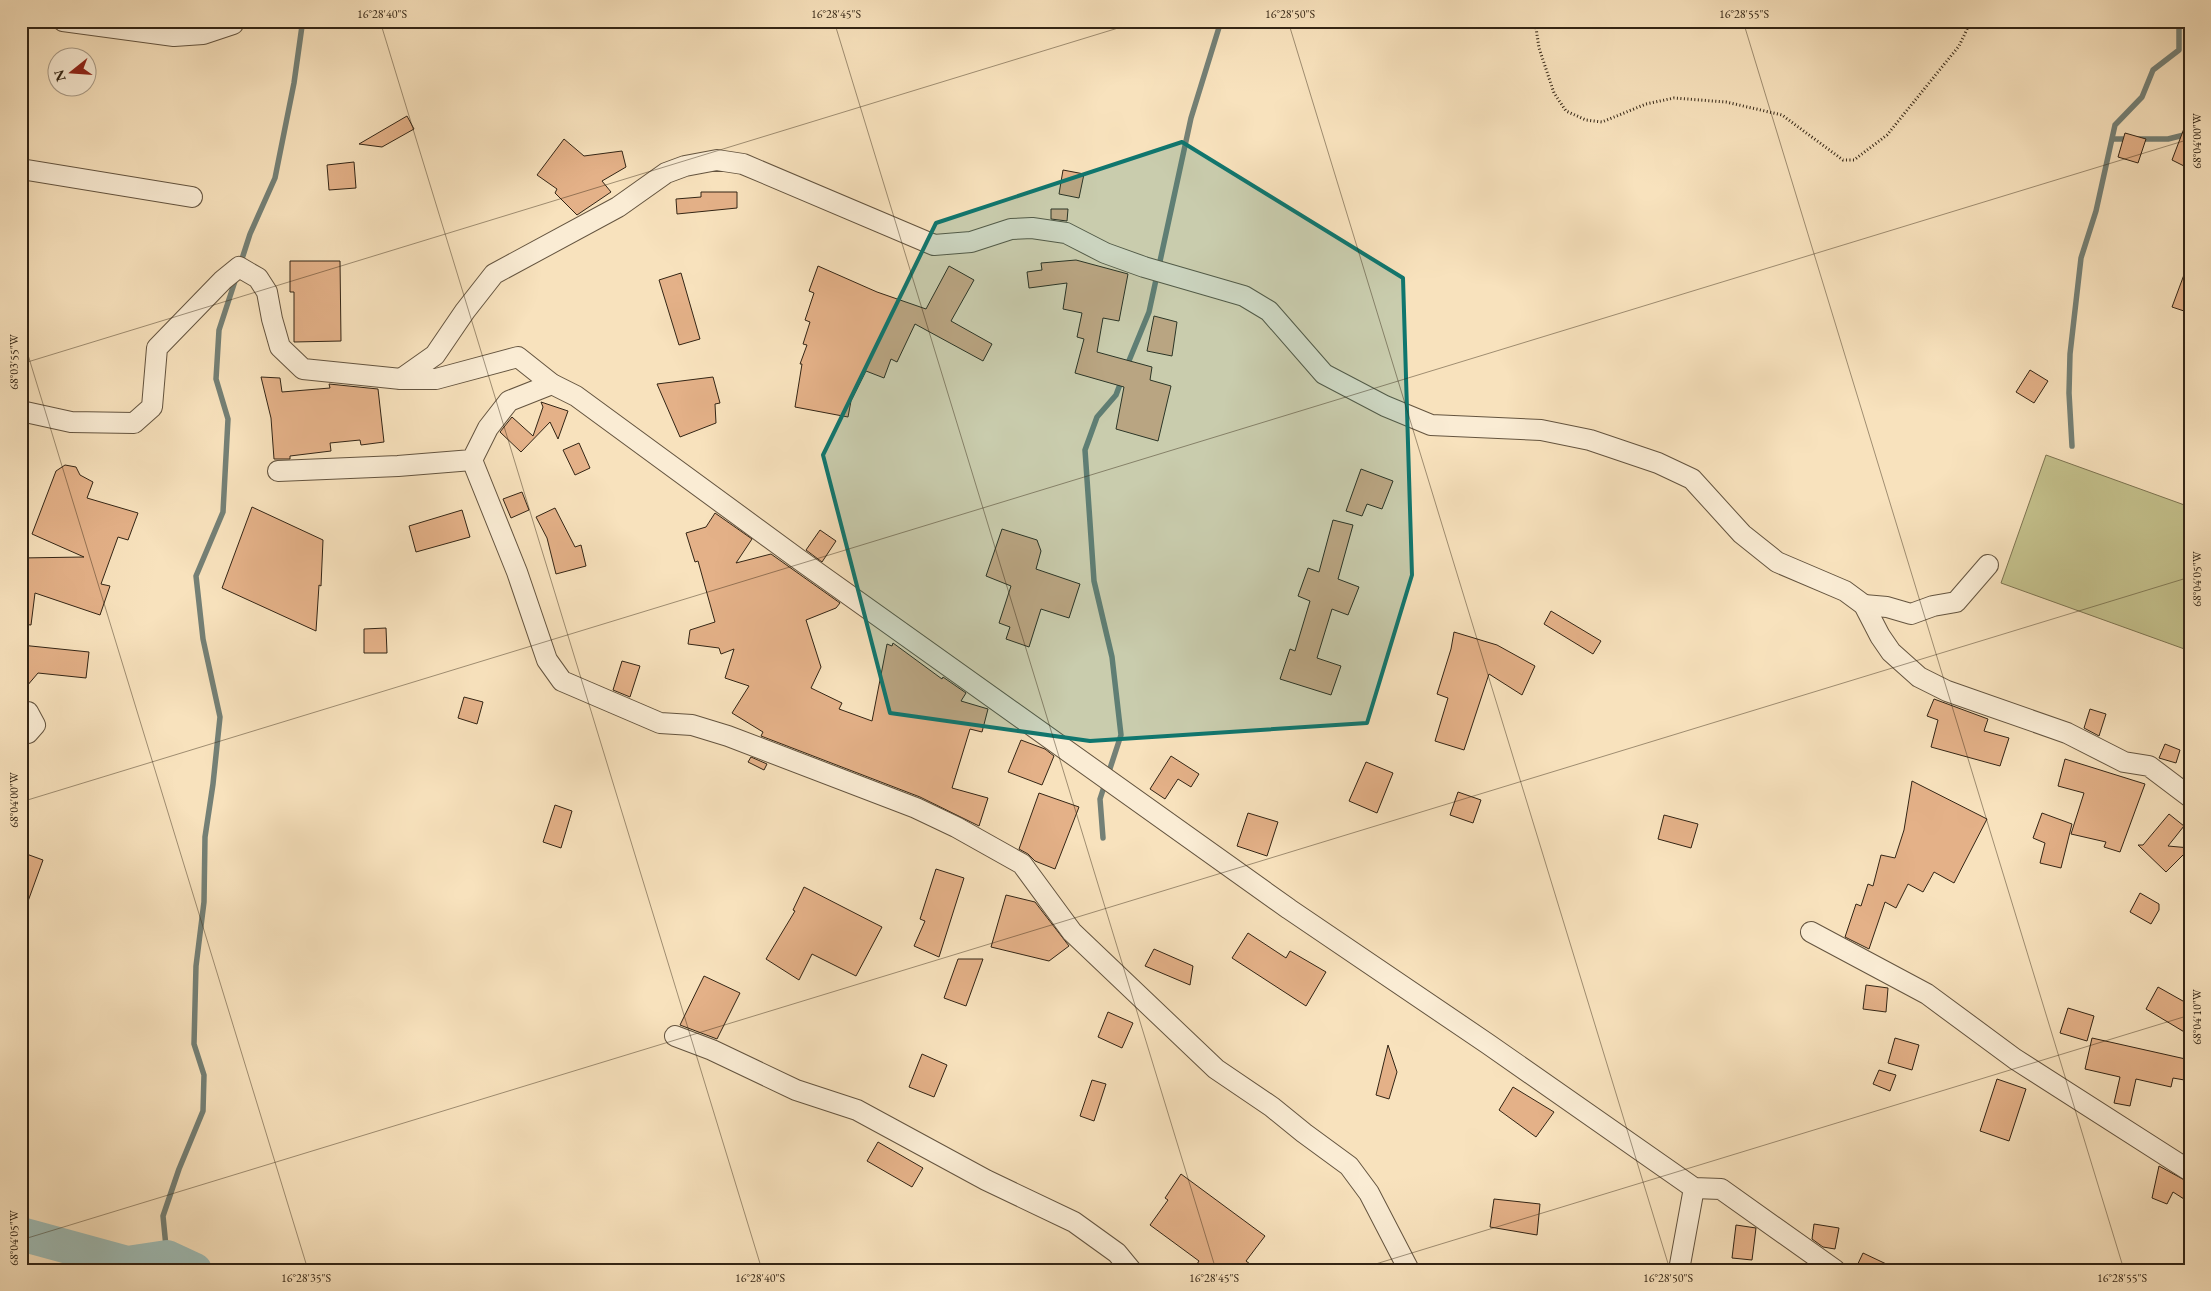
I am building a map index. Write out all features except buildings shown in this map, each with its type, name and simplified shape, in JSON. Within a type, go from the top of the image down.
[{"type":"street","points":[[63,21],[174,36],[203,34],[233,24],[234,21]]},
{"type":"street","points":[[401,379],[435,355],[465,311],[494,274],[618,207],[666,173],[685,166],[717,160],[743,164],[934,245],[971,242],[1011,229],[1032,228],[1066,234],[1105,253],[1144,267],[1244,296],[1269,311],[1324,374],[1385,406],[1431,425],[1541,430],[1590,440],[1658,463],[1692,479],[1742,534],[1777,562],[1845,591],[1864,605],[1880,636],[1891,652],[1919,677],[1947,691],[2067,733],[2124,762],[2149,766],[2190,797]]},
{"type":"street","points":[[21,169],[192,198]]},
{"type":"street","points":[[21,411],[71,422],[134,423],[152,407],[157,348],[223,280],[239,267],[258,278],[267,292],[280,347],[303,369],[401,379],[436,379],[518,357],[552,384],[576,396],[797,558],[1289,909],[1488,1044],[1694,1188],[1721,1188],[1835,1270]]},
{"type":"street","points":[[552,384],[509,401],[488,428],[472,460],[518,572],[547,660],[562,681],[660,723],[692,725],[728,736],[916,808],[956,827],[1022,864],[1072,932],[1216,1069],[1272,1107],[1304,1134],[1349,1166],[1369,1193],[1409,1270]]},
{"type":"street","points":[[278,471],[398,466],[472,460]]},
{"type":"street","points":[[1864,605],[1887,607],[1911,614],[1933,606],[1956,602],[1988,565]]},
{"type":"street","points":[[21,733],[28,733],[35,725],[28,712]]},
{"type":"street","points":[[1811,932],[1927,994],[2015,1059],[2190,1171]]},
{"type":"street","points":[[675,1036],[712,1050],[796,1090],[857,1110],[986,1180],[1074,1222],[1117,1253],[1132,1270]]},
{"type":"street","points":[[1680,1270],[1694,1188]]},
{"type":"path","points":[[1535,21],[1539,48],[1554,93],[1566,111],[1586,120],[1602,122],[1646,104],[1674,98],[1726,102],[1782,115],[1843,160],[1854,160],[1887,135],[1959,46],[1971,21]]},
{"type":"highlighted area","points":[[1182,142],[1403,278],[1412,575],[1367,723],[1090,741],[890,713],[823,455],[936,223]]},
{"type":"shaded area","points":[[2046,455],[2190,507],[2190,651],[2001,583]]},
{"type":"waterway","points":[[240,265],[250,234],[275,178],[294,83],[302,26],[300,21]]},
{"type":"waterway","points":[[1126,368],[1149,312],[1191,118],[1221,21]]},
{"type":"waterway","points":[[2072,446],[2069,393],[2070,354],[2081,258],[2096,211],[2115,125],[2142,97],[2153,70],[2179,50],[2179,21]]},
{"type":"waterway","points":[[2113,139],[2168,139],[2188,134]]},
{"type":"waterway","points":[[167,1257],[163,1216],[179,1169],[203,1111],[204,1075],[194,1044],[196,966],[204,902],[205,837],[220,717],[203,639],[196,576],[223,512],[228,419],[216,379],[219,330],[236,278]]},
{"type":"waterway","points":[[1103,838],[1100,799],[1121,735],[1112,657],[1094,581],[1085,450],[1097,417],[1116,395],[1122,379]]},
{"type":"waterway","points":[[21,1234],[127,1263],[167,1257],[195,1270]]},
{"type":"waterway","points":[[109,1270],[127,1263]]}]
